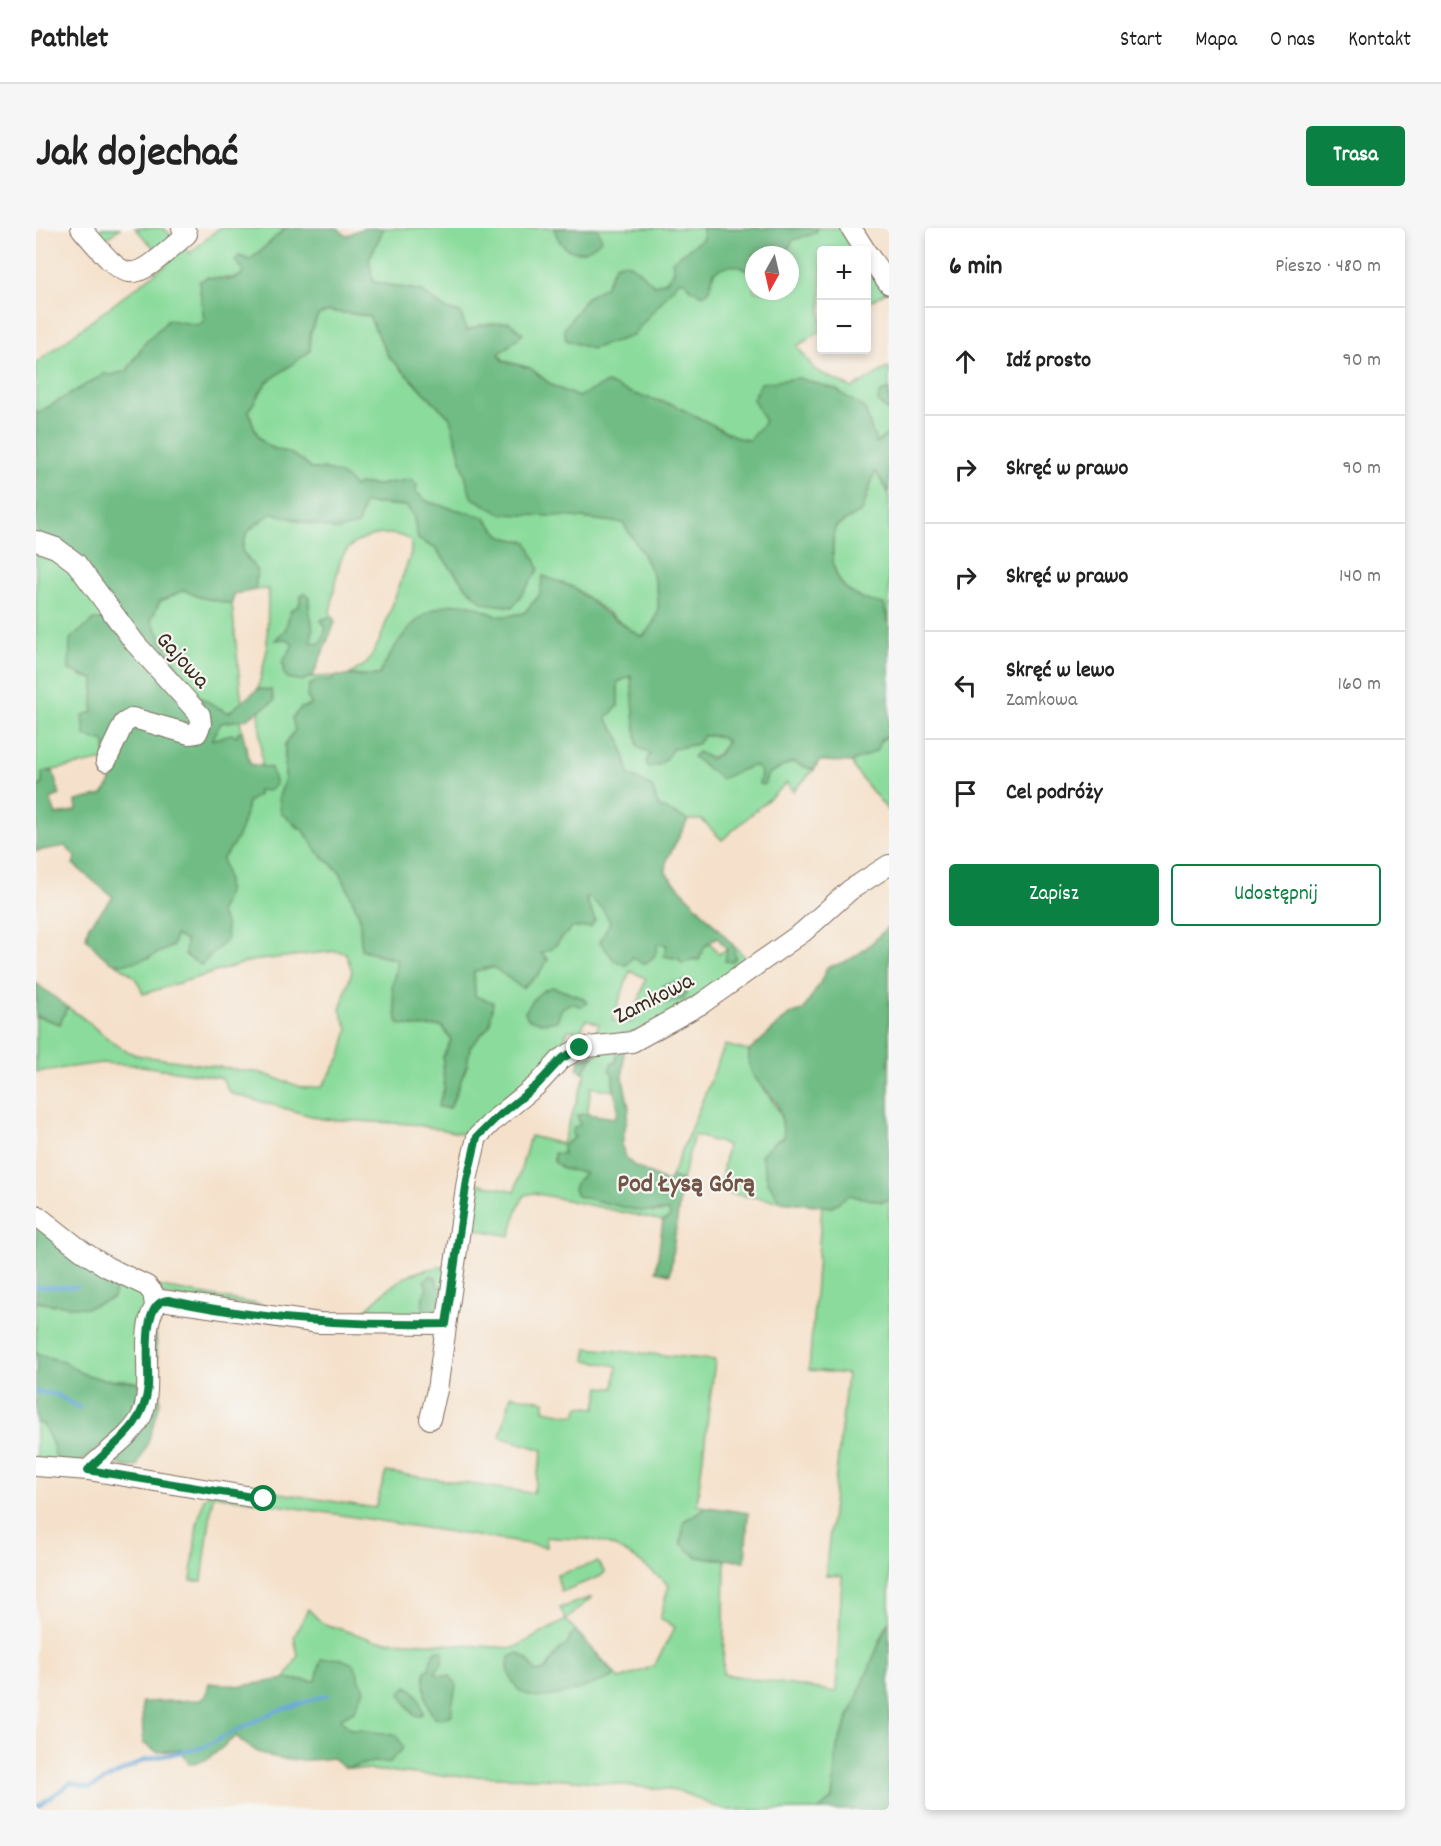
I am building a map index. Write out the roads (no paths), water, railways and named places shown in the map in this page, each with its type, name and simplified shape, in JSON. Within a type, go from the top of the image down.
[{"type":"street","points":[[81,228],[114,267],[123,272],[137,273],[151,266],[187,234],[182,228]]},
{"type":"street","points":[[851,228],[863,246]]},
{"type":"street","points":[[871,258],[889,284]]},
{"type":"street","name":"Gajowa","points":[[36,542],[56,548],[76,563],[135,643],[200,715],[201,724],[196,733],[189,734],[144,719],[133,718],[124,723],[106,761]]},
{"type":"street","name":"Zamkowa","points":[[430,1419],[437,1390],[467,1180],[477,1137],[537,1085],[561,1059],[580,1048],[632,1042],[700,1004],[803,932],[850,890],[889,865]]},
{"type":"street","points":[[36,1215],[82,1251],[107,1267],[147,1286],[153,1293],[155,1305],[148,1335],[148,1385],[140,1419],[88,1470]]},
{"type":"street","points":[[155,1305],[161,1300],[168,1300],[217,1310],[351,1325],[446,1324]]},
{"type":"street","points":[[36,1466],[88,1470],[264,1499]]},
{"type":"waterway","points":[[36,1287],[77,1287]]},
{"type":"waterway","points":[[36,1392],[55,1394],[80,1408]]},
{"type":"waterway","points":[[36,1807],[71,1783],[90,1788],[144,1760],[201,1748],[274,1712],[327,1695]]},
{"type":"district","name":"Pod Łysą Górą","points":[[686,1182]]}]
